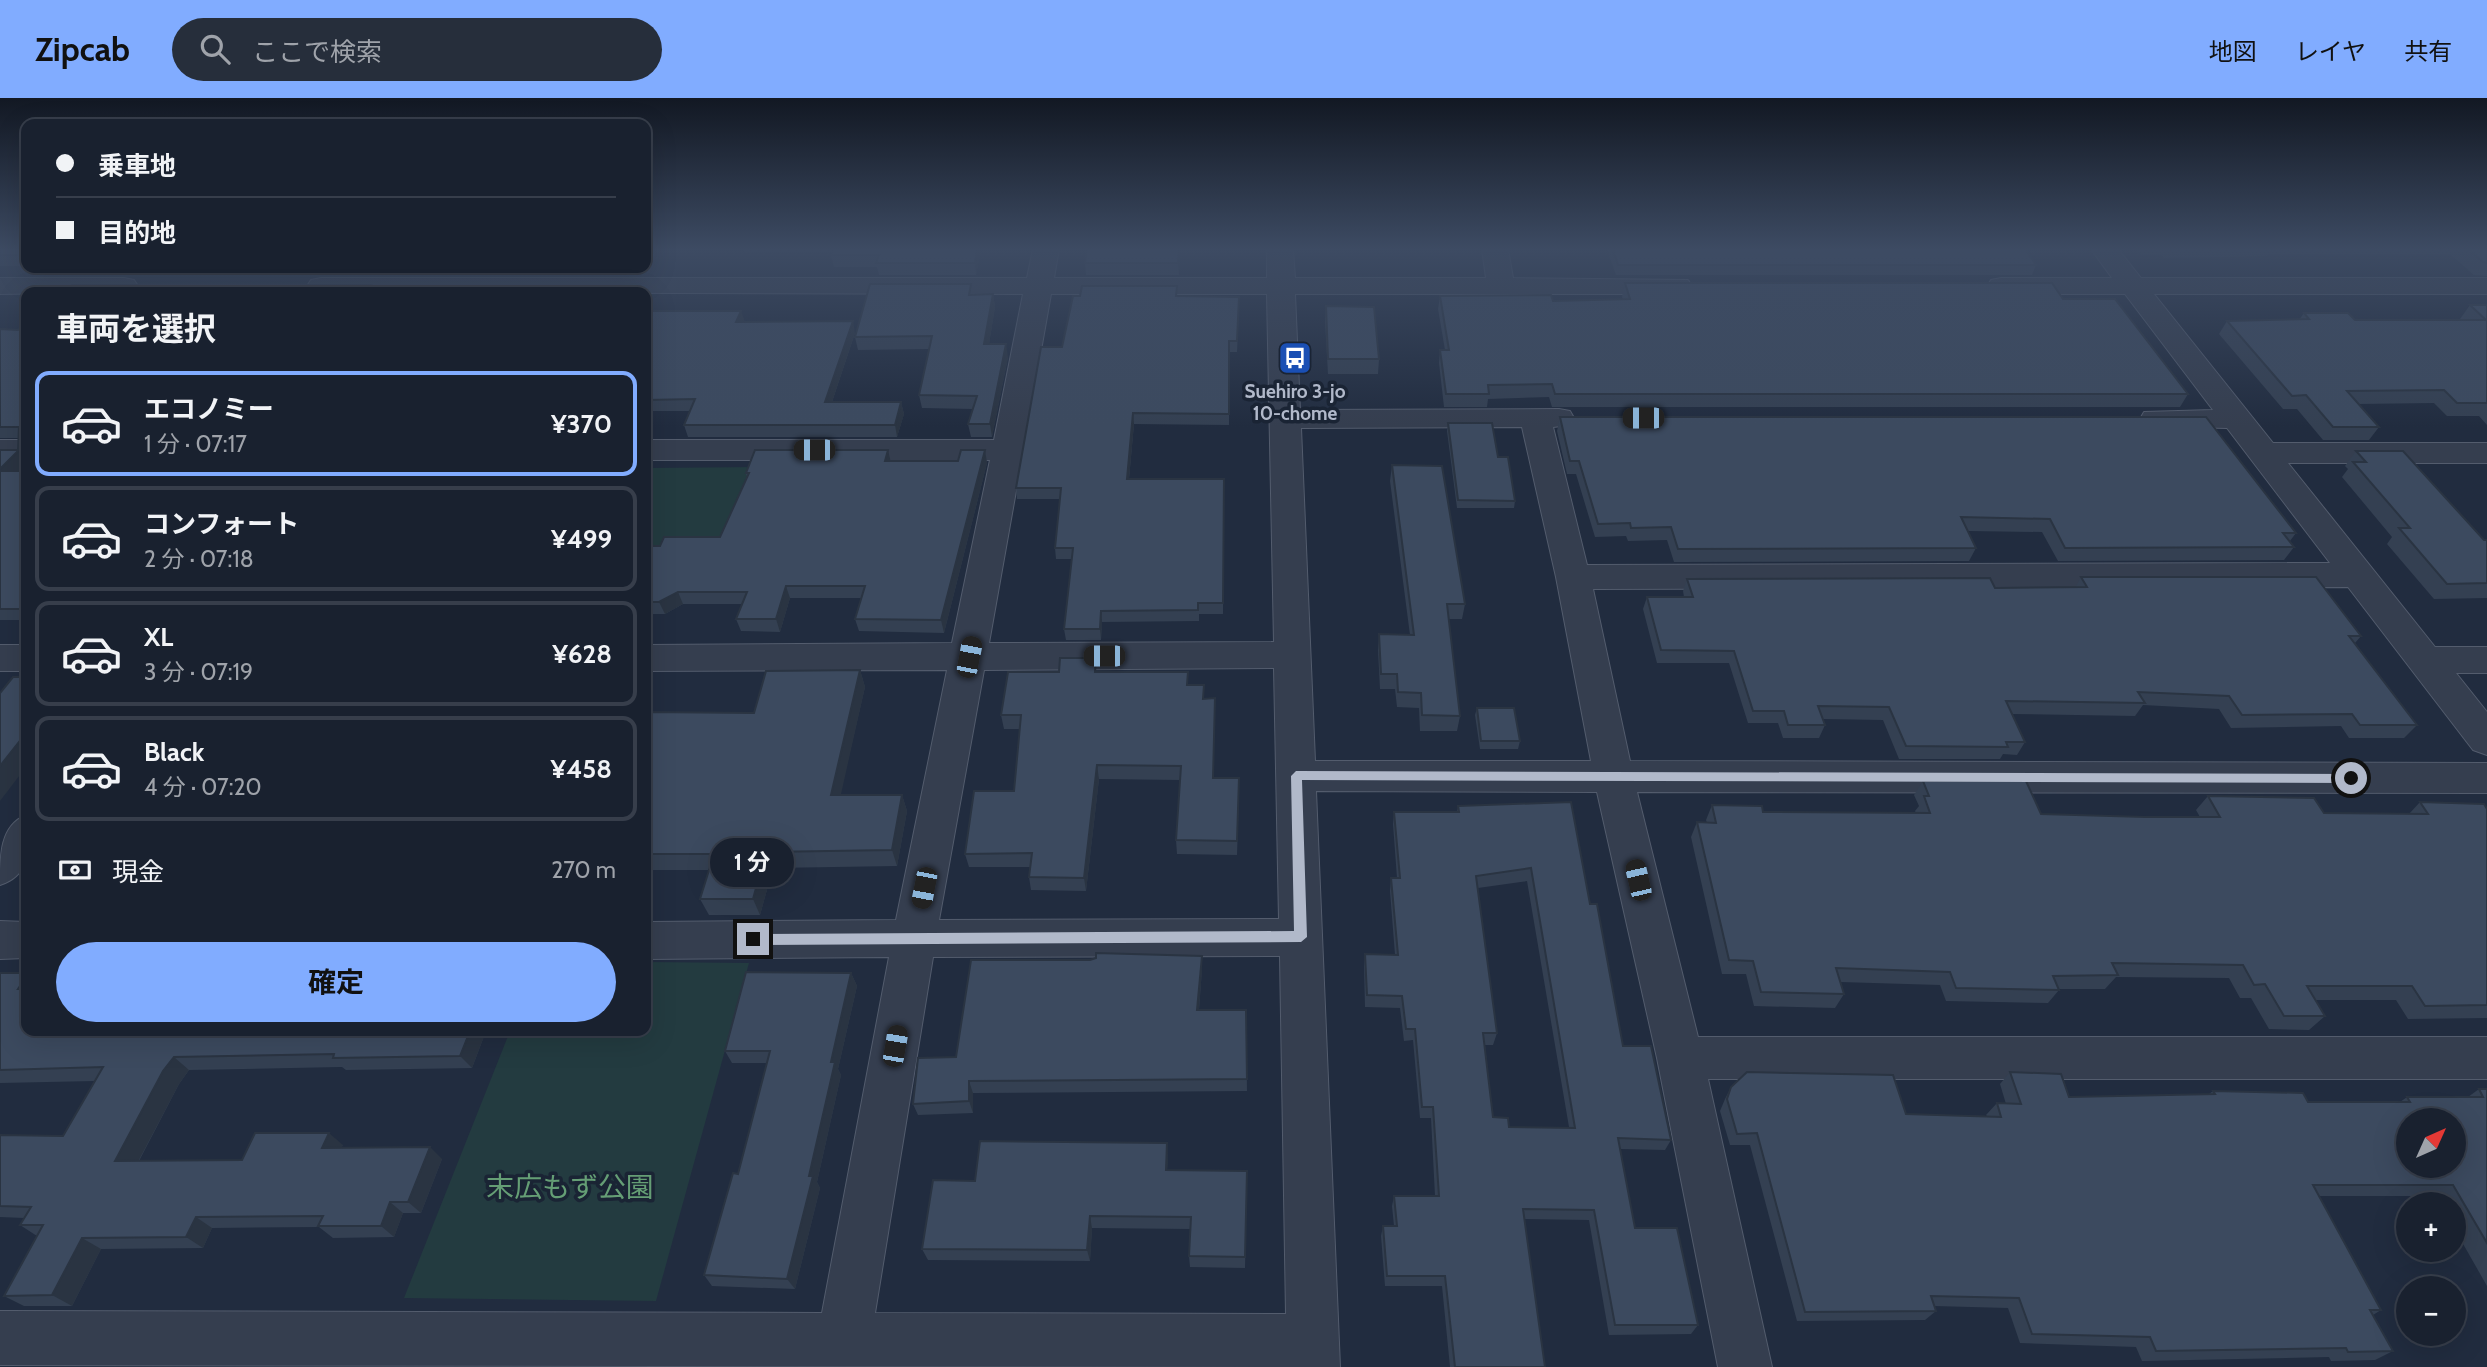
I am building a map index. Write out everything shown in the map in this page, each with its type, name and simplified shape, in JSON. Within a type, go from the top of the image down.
[{"type":"street","points":[[844,1340],[914,939],[1035,308]]},
{"type":"street","points":[[0,1338],[844,1340],[1314,1354],[1281,308]]},
{"type":"street","points":[[2150,308],[2487,740]]},
{"type":"street","points":[[1535,418],[1573,577],[1614,778],[1680,1058],[1745,1367]]},
{"type":"street","points":[[1285,419],[1590,418]]},
{"type":"street","points":[[2126,419],[2236,419]]},
{"type":"street","points":[[0,450],[21,450]]},
{"type":"street","points":[[651,450],[1009,450]]},
{"type":"street","points":[[2263,453],[2487,453]]},
{"type":"street","points":[[1573,577],[2358,575]]},
{"type":"street","points":[[651,658],[1293,655]]},
{"type":"street","points":[[0,658],[21,658]]},
{"type":"street","points":[[2425,660],[2487,660]]},
{"type":"street","points":[[1296,776],[2487,778]]},
{"type":"street","points":[[0,868],[21,838]]},
{"type":"street","points":[[651,940],[1301,937]]},
{"type":"street","points":[[0,940],[21,940]]},
{"type":"street","points":[[1680,1058],[2487,1058]]},
{"type":"green space","points":[[761,467],[733,549],[651,549],[651,468]]},
{"type":"green space","name":"末広もず公園","points":[[651,962],[749,963],[656,1301],[404,1298],[508,1036],[651,1036]]},
{"type":"building","points":[[863,308],[990,308],[984,344],[1006,344],[990,424],[968,424],[977,396],[919,395],[932,336],[855,337]]},
{"type":"building","points":[[1070,308],[1238,308],[1237,341],[1229,341],[1229,414],[1133,413],[1127,479],[1224,479],[1223,603],[1198,603],[1198,610],[1101,611],[1100,629],[1064,629],[1073,548],[1055,548],[1061,488],[1016,488],[1041,347],[1062,347]]},
{"type":"building","points":[[1326,308],[1374,308],[1379,359],[1328,359]]},
{"type":"building","points":[[1442,308],[2122,308],[2188,394],[1555,394],[1552,384],[1488,385],[1489,394],[1446,394],[1440,350],[1449,350]]},
{"type":"building","points":[[2473,308],[2487,308],[2487,403],[2457,403],[2444,390],[2347,391],[2379,427],[2333,427],[2306,395],[2292,396],[2227,321],[2309,319],[2304,313],[2348,313],[2355,320],[2486,320]]},
{"type":"building","points":[[651,311],[741,311],[736,322],[853,321],[825,402],[901,402],[895,425],[684,425],[695,399],[651,400]]},
{"type":"building","points":[[21,327],[21,448],[0,469],[0,450],[18,450],[19,427],[0,427],[0,329],[18,330]]},
{"type":"building","points":[[1560,417],[2206,417],[2296,533],[2283,533],[2294,547],[2065,548],[2050,519],[1961,517],[1976,548],[1678,549],[1671,527],[1631,528],[1630,523],[1598,524],[1579,461],[1570,461]]},
{"type":"building","points":[[1448,423],[1492,423],[1498,457],[1508,457],[1515,501],[1458,500]]},
{"type":"building","points":[[755,450],[888,450],[885,461],[958,461],[961,450],[985,450],[941,620],[855,619],[865,586],[786,586],[776,619],[736,619],[747,592],[678,592],[659,602],[651,602],[651,546],[660,546],[664,537],[720,537],[749,473],[746,473]]},
{"type":"building","points":[[2356,451],[2403,451],[2484,540],[2487,540],[2487,583],[2447,584],[2399,528],[2410,528],[2353,462],[2366,462]]},
{"type":"building","points":[[1392,465],[1442,466],[1465,604],[1447,604],[1460,716],[1422,715],[1421,693],[1398,692],[1397,674],[1381,674],[1379,634],[1414,635]]},
{"type":"building","points":[[0,471],[21,471],[21,609],[0,609]]},
{"type":"building","points":[[2081,577],[2316,577],[2361,636],[2349,636],[2417,725],[2360,725],[2352,714],[2242,715],[2229,696],[2138,692],[2145,703],[2006,701],[2025,742],[2006,742],[2008,747],[1906,746],[1889,707],[1818,706],[1825,725],[1788,725],[1784,711],[1753,711],[1734,651],[1661,650],[1647,597],[1693,597],[1687,579],[1990,578],[1995,588],[2087,587]]},
{"type":"building","points":[[1060,658],[1096,658],[1095,672],[1188,672],[1187,685],[1204,685],[1203,699],[1215,698],[1213,778],[1239,778],[1237,841],[1176,840],[1181,766],[1097,765],[1084,878],[1029,877],[1032,853],[965,854],[974,791],[1014,791],[1021,715],[1001,715],[1008,672],[1059,672]]},
{"type":"building","points":[[860,670],[831,795],[902,795],[892,850],[766,852],[753,899],[700,899],[714,854],[651,854],[651,712],[754,713],[766,671]]},
{"type":"building","points":[[13,677],[21,677],[21,739],[0,766],[0,693]]},
{"type":"building","points":[[1477,708],[1514,708],[1520,741],[1481,741]]},
{"type":"building","points":[[1923,781],[2026,781],[2041,814],[2220,817],[2208,796],[2314,798],[2324,813],[2428,814],[2420,802],[2484,804],[2487,809],[2487,1005],[2425,1006],[2412,986],[2307,986],[2325,1016],[2284,1016],[2265,984],[2254,985],[2243,965],[2112,963],[2118,975],[2053,976],[2059,990],[1956,988],[1950,972],[1836,968],[1844,994],[1761,992],[1753,961],[1729,960],[1697,822],[1716,823],[1712,805],[1762,806],[1763,812],[1930,813],[1924,796],[1929,796]]},
{"type":"building","points":[[1571,802],[1590,904],[1597,904],[1623,1046],[1651,1046],[1671,1140],[1618,1138],[1635,1228],[1677,1228],[1698,1325],[1615,1325],[1594,1210],[1523,1209],[1545,1367],[1455,1367],[1445,1276],[1387,1276],[1383,1226],[1397,1226],[1394,1196],[1439,1196],[1433,1107],[1422,1107],[1415,1029],[1406,1029],[1402,996],[1367,995],[1365,954],[1398,955],[1391,878],[1400,878],[1394,812],[1459,812],[1458,806]],"holes":[[[1531,868],[1575,1128],[1509,1127],[1508,1118],[1493,1117],[1483,1033],[1497,1033],[1476,876]]]},
{"type":"building","points":[[1096,953],[1202,956],[1197,1010],[1246,1010],[1247,1079],[969,1081],[969,1101],[913,1104],[918,1058],[956,1057],[971,960],[1090,960],[1096,958]]},
{"type":"building","points":[[746,972],[851,973],[831,1062],[835,1062],[809,1176],[813,1176],[787,1279],[704,1275],[733,1173],[738,1174],[770,1051],[725,1051]]},
{"type":"building","points":[[0,973],[21,973],[21,984],[18,989],[21,989],[21,1036],[468,1036],[460,1056],[333,1058],[334,1054],[174,1057],[163,1071],[115,1161],[242,1160],[255,1133],[329,1133],[322,1148],[430,1147],[408,1202],[390,1202],[381,1226],[318,1226],[323,1216],[196,1217],[186,1237],[82,1238],[52,1295],[4,1296],[43,1225],[20,1225],[31,1207],[0,1206],[0,1135],[63,1136],[103,1067],[0,1070]]},
{"type":"building","points":[[1747,1072],[1893,1075],[1906,1114],[2001,1117],[1997,1103],[2021,1104],[2010,1072],[2061,1074],[2069,1097],[2215,1094],[2213,1091],[2303,1093],[2308,1102],[2410,1102],[2407,1097],[2483,1097],[2479,1089],[2487,1089],[2487,1243],[2466,1207],[2466,1192],[2457,1192],[2453,1185],[2313,1185],[2381,1310],[2370,1310],[2393,1351],[2348,1352],[2346,1348],[2156,1351],[2150,1337],[2032,1334],[2019,1298],[1931,1296],[1936,1311],[1805,1312],[1757,1133],[1737,1134],[1727,1099],[1731,1087]]},
{"type":"building","points":[[980,1141],[1167,1143],[1166,1170],[1247,1171],[1245,1257],[1189,1256],[1191,1217],[1090,1216],[1087,1250],[922,1249],[933,1180],[975,1181]]},
{"type":"place","name":"Suehiro 3-jo 10-chome","points":[[1295,358]]},
{"type":"route","points":[[753,939],[1301,937],[1296,776],[2351,778]]}]
